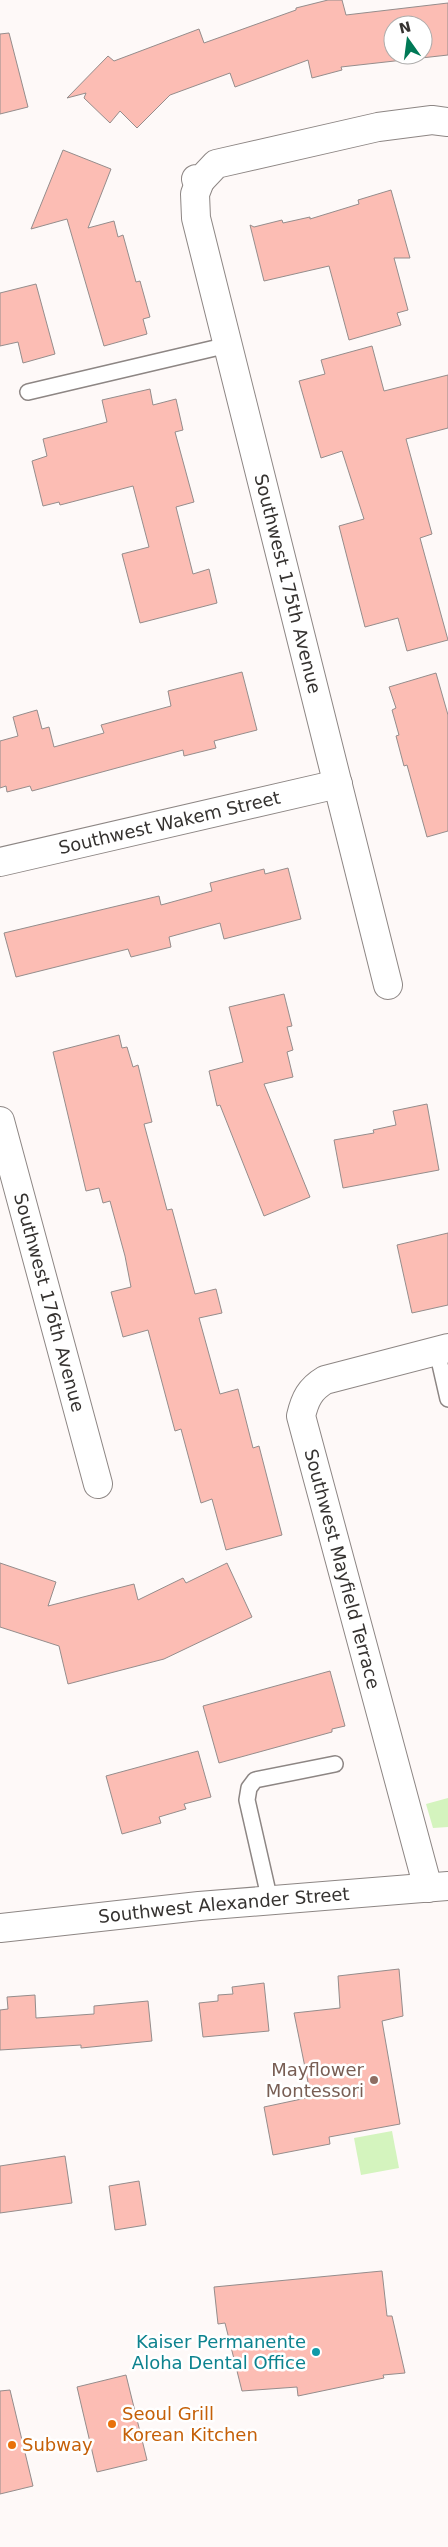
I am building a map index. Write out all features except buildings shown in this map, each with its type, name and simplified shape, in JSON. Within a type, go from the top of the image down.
[{"type":"street","name":"Southwest 175th Avenue","points":[[388,985],[196,218],[195,194],[198,180],[216,164],[378,126],[432,120],[448,122]]},
{"type":"street","name":"Southwest Wakem Street","points":[[0,862],[338,784]]},
{"type":"street","name":"Southwest 176th Avenue","points":[[0,1120],[98,1484]]},
{"type":"street","name":"Southwest Mayfield Terrace","points":[[438,1887],[301,1416],[308,1395],[315,1386],[325,1380],[442,1350]]},
{"type":"street","name":"Southwest Alexander Street","points":[[0,1928],[270,1901],[438,1887]]},
{"type":"lane","points":[[28,392],[228,344]]},
{"type":"lane","points":[[442,1350],[448,1398]]},
{"type":"lane","points":[[270,1901],[247,1800],[249,1788],[255,1780],[336,1764]]},
{"type":"green space","points":[[448,1798],[448,1827],[433,1828],[426,1804]]},
{"type":"green space","points":[[392,2131],[399,2168],[361,2175],[354,2138]]},
{"type":"place","name":"Mayflower Montessori","points":[[374,2080]]},
{"type":"place","name":"Kaiser Permanente Aloha Dental Office","points":[[316,2352]]},
{"type":"place","name":"Seoul Grill Korean Kitchen","points":[[112,2424]]},
{"type":"place","name":"Subway","points":[[12,2445]]}]
